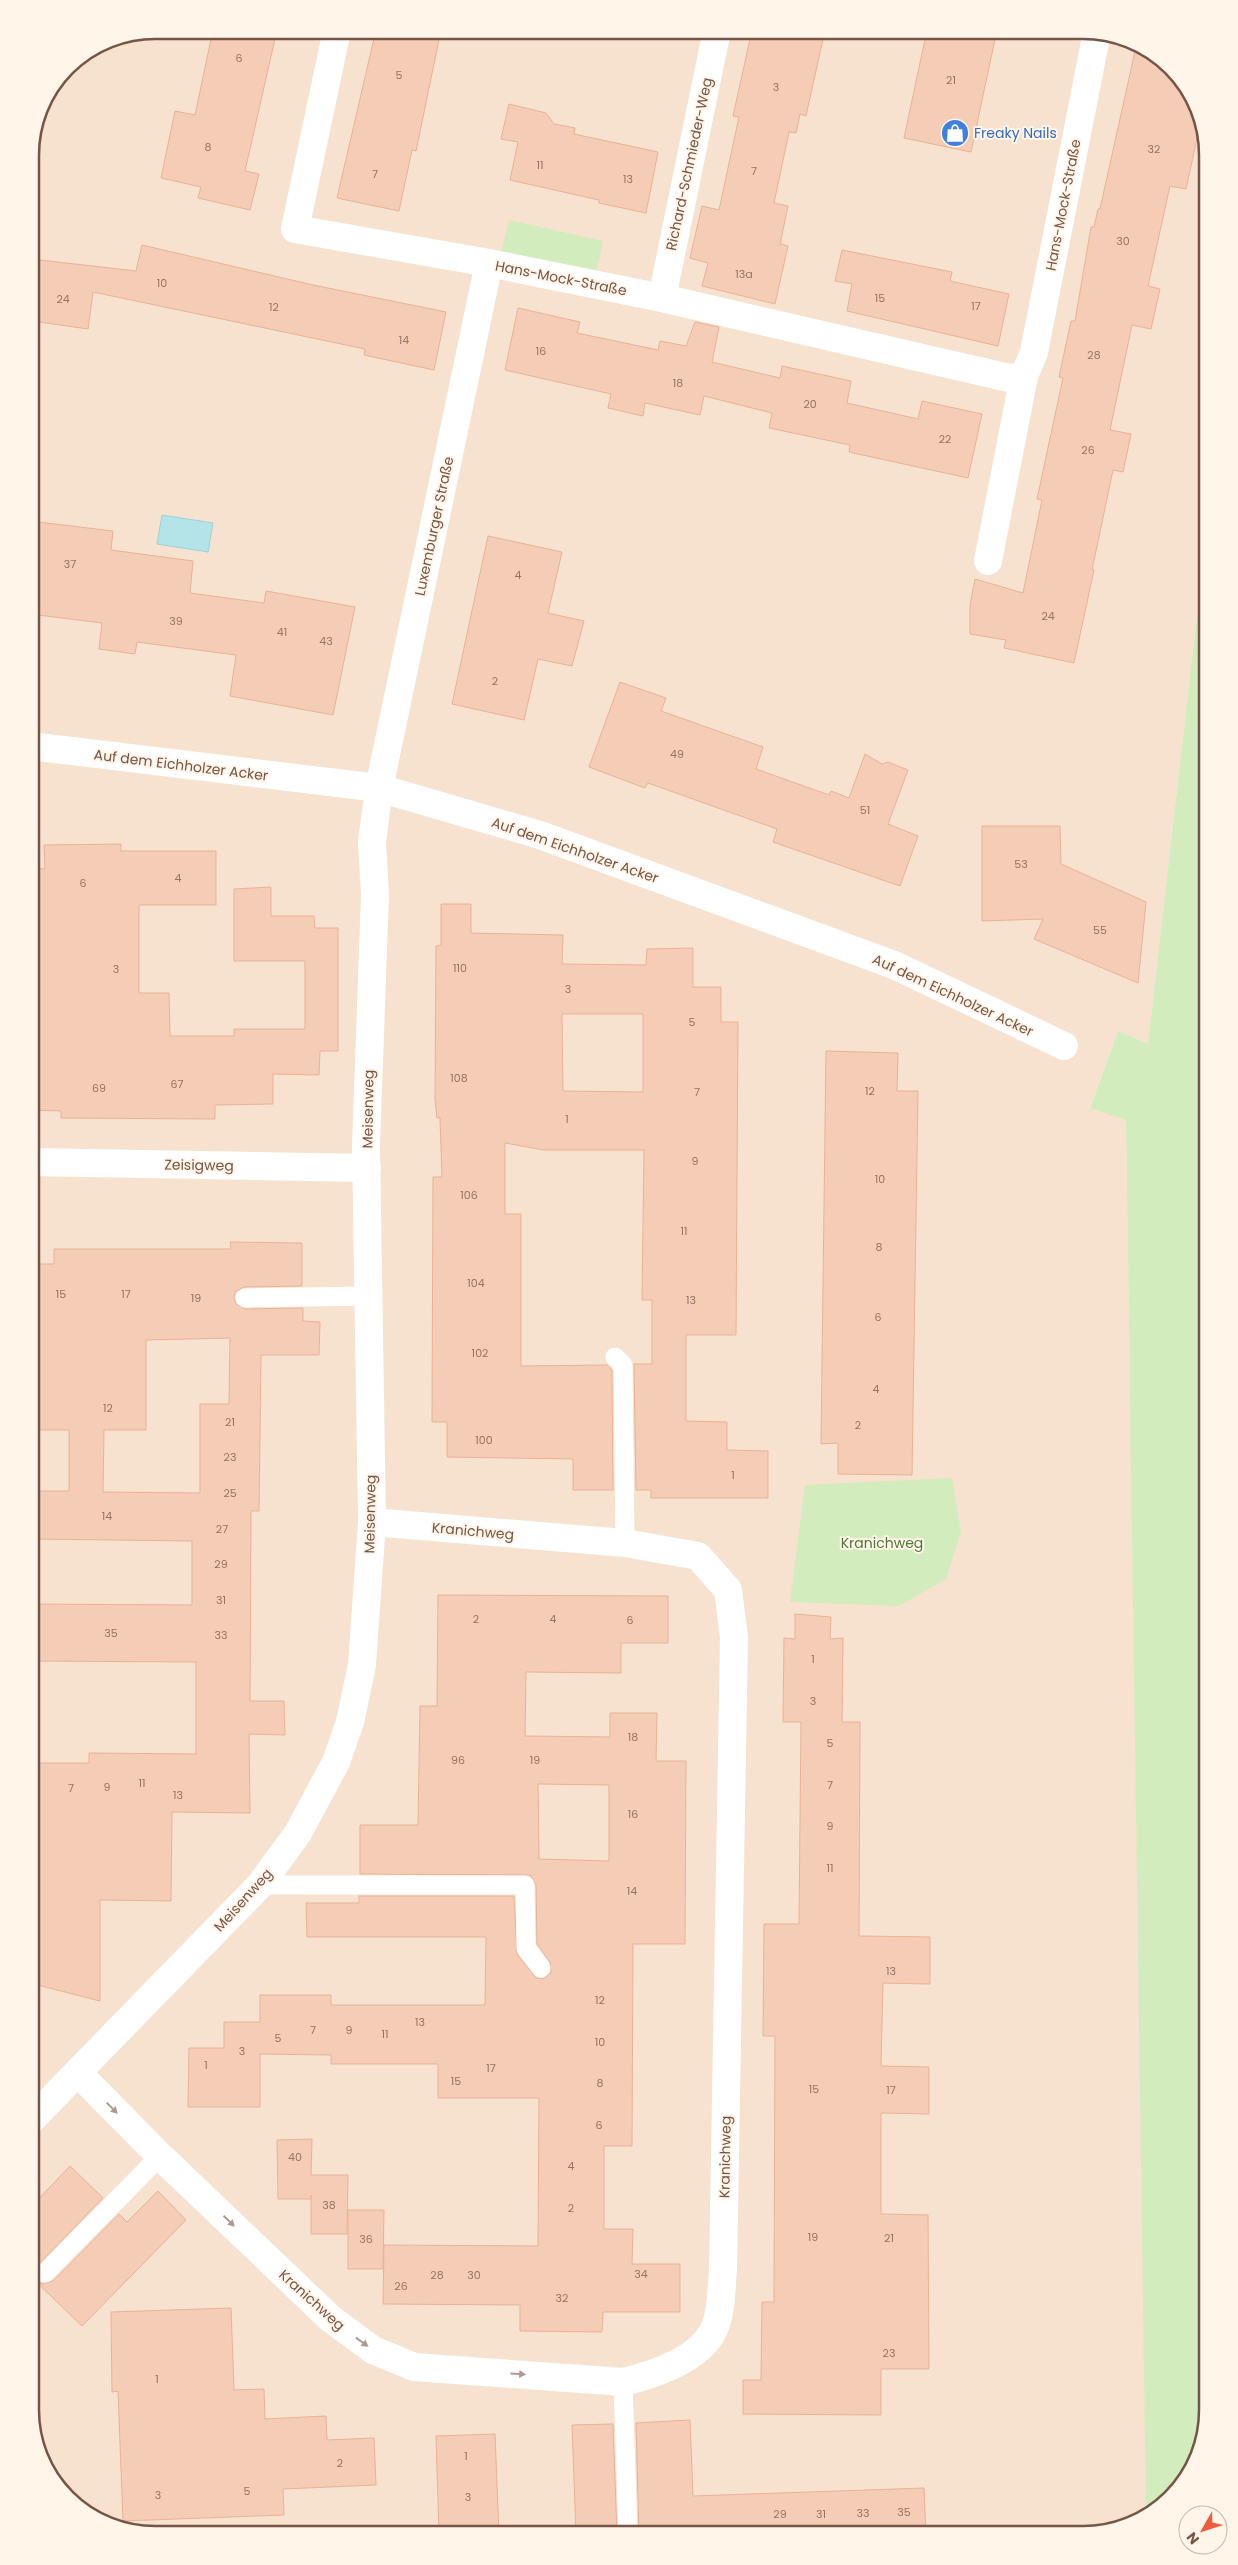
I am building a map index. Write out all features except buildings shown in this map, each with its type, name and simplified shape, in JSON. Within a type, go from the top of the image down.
[{"type":"street","name":"Hans-Mock-Straße","points":[[335,39],[295,229],[490,263],[662,298],[1001,378],[1024,376]]},
{"type":"street","name":"Richard-Schmieder-Weg","points":[[662,298],[715,39]]},
{"type":"street","name":"Hans-Mock-Straße","points":[[988,561],[1024,376],[1034,352],[1096,40]]},
{"type":"street","name":"Luxemburger Straße","points":[[379,788],[490,263]]},
{"type":"street","name":"Auf dem Eichholzer Acker","points":[[39,747],[379,788],[540,834],[894,965],[1064,1046]]},
{"type":"street","name":"Meisenweg","points":[[39,2112],[260,1885],[298,1833],[336,1762],[350,1722],[362,1665],[372,1522],[367,1168],[375,894],[372,842],[379,788]]},
{"type":"street","name":"Zeisigweg","points":[[39,1162],[367,1168]]},
{"type":"street","name":"Kranichweg","points":[[78,2074],[160,2156],[331,2320],[373,2350],[414,2367],[623,2382],[649,2376],[673,2366],[695,2351],[713,2332],[720,2304],[734,1637],[728,1590],[698,1556],[625,1543],[372,1522]]},
{"type":"lane","points":[[245,1298],[368,1296]]},
{"type":"lane","points":[[615,1358],[624,1365],[625,1543]]},
{"type":"lane","points":[[260,1885],[525,1885],[526,1948],[541,1968]]},
{"type":"lane","points":[[45,2273],[160,2156]]},
{"type":"lane","points":[[623,2382],[628,2526]]},
{"type":"shaded area","points":[[147,39],[1091,39],[1121,45],[1148,58],[1160,68],[1180,90],[1187,103],[1193,117],[1198,140],[1199,597],[1148,1045],[1118,1031],[1090,1107],[1126,1119],[1147,2507],[1128,2517],[1106,2524],[1091,2526],[147,2526],[110,2517],[84,2502],[63,2481],[54,2468],[43,2440],[39,2418],[39,147],[41,132],[48,110],[58,90],[68,78],[97,54],[117,45]]},
{"type":"green space","points":[[509,220],[603,241],[595,278],[500,257]]},
{"type":"green space","points":[[1199,597],[1199,2410],[1197,2433],[1193,2448],[1180,2475],[1165,2492],[1146,2508],[1126,1120],[1090,1108],[1118,1031],[1148,1044]]},
{"type":"green space","name":"Kranichweg","points":[[952,1478],[961,1532],[946,1579],[899,1606],[790,1602],[805,1485]]},
{"type":"water","points":[[162,515],[213,523],[208,552],[157,544]]},
{"type":"place","name":"Freaky Nails","points":[[955,133]]}]
